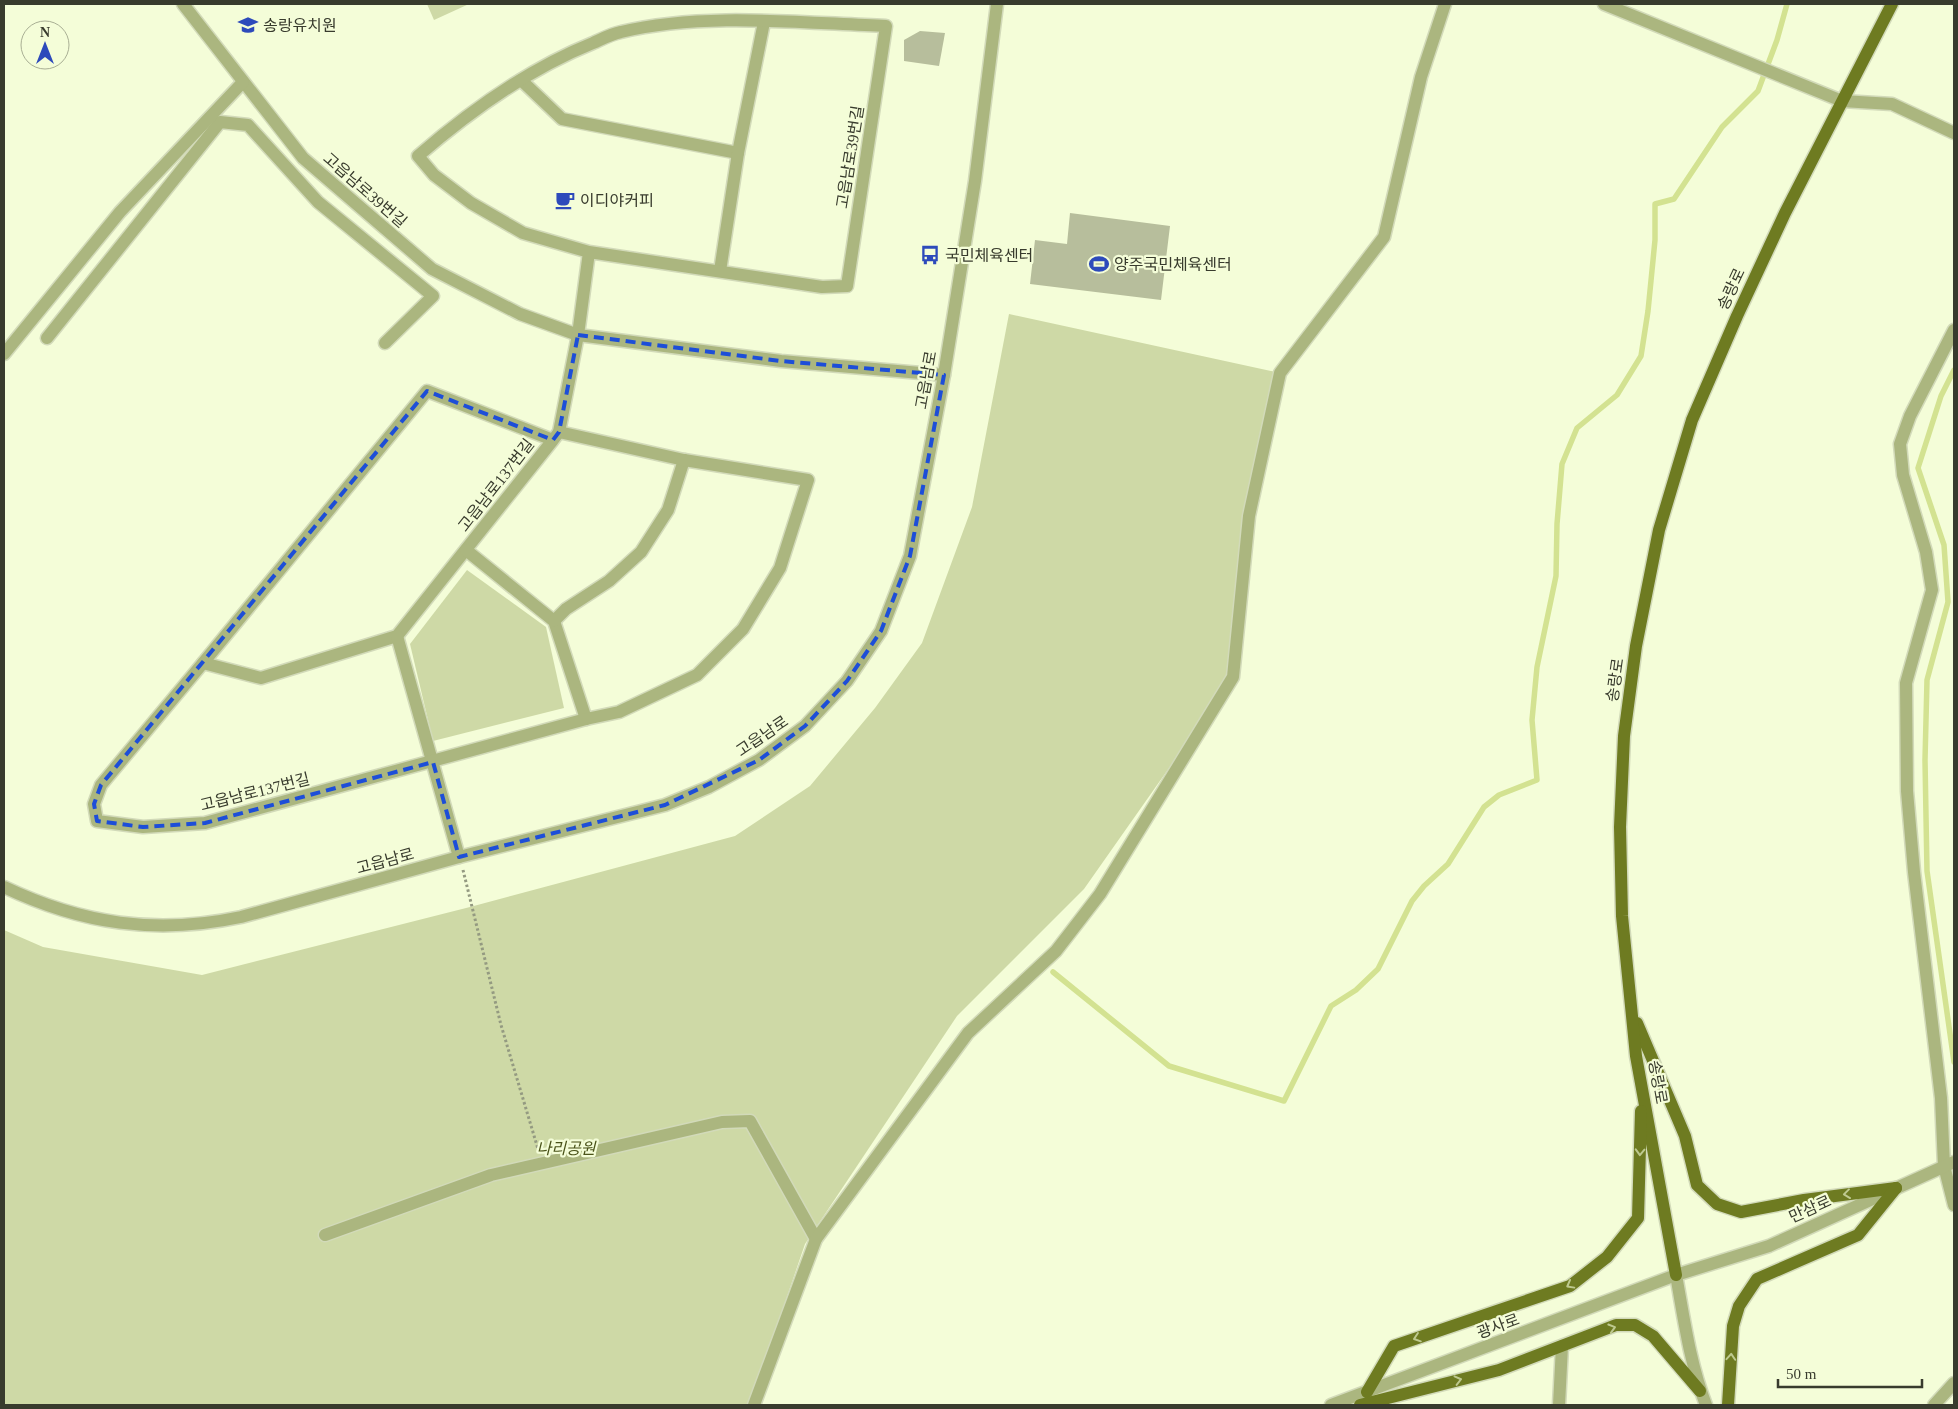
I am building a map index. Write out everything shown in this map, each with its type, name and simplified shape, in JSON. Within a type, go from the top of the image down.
[{"type":"main road","name":"송랑로","points":[[1676,1275],[1642,1086],[1622,916],[1620,827],[1624,736],[1636,646],[1659,530],[1692,420],[1773,239],[1892,4]]},
{"type":"main road","points":[[1632,1011],[1686,1136],[1697,1185],[1717,1204],[1741,1212],[1804,1200],[1896,1188]]},
{"type":"main road","points":[[1367,1392],[1394,1346],[1570,1286],[1607,1257],[1638,1218],[1642,1086]]},
{"type":"main road","points":[[1728,1405],[1733,1326],[1739,1306],[1757,1279],[1858,1234],[1896,1188]]},
{"type":"main road","points":[[1360,1405],[1499,1370],[1616,1325],[1635,1325],[1653,1336],[1700,1391]]},
{"type":"street","name":"고읍남로39번길","points":[[182,4],[303,158],[432,269],[520,314],[578,335],[781,361],[944,375]]},
{"type":"street","name":"고읍남로","points":[[4,887],[53,907],[88,918],[148,925],[180,925],[211,923],[241,917],[460,857],[665,805],[709,787],[759,760],[805,726],[847,681],[881,631],[910,556],[944,375],[975,181],[997,4]]},
{"type":"street","points":[[754,1405],[816,1239],[968,1033],[1056,951],[1100,894],[1233,677],[1249,516],[1280,373],[1384,237],[1421,78],[1445,4]]},
{"type":"street","points":[[1604,4],[1842,101],[1892,104],[1954,133]]},
{"type":"street","name":"고읍남로39번길","points":[[764,22],[886,26],[847,286],[822,287],[589,252],[523,233],[471,203],[434,175],[418,156],[455,124],[521,80],[573,51],[619,32],[649,27],[688,23],[764,22]]},
{"type":"street","points":[[720,271],[738,153],[764,22]]},
{"type":"street","points":[[521,80],[562,119],[738,153]]},
{"type":"street","points":[[4,354],[120,212],[243,82]]},
{"type":"street","points":[[47,338],[220,122],[248,125],[318,202],[433,296],[385,343]]},
{"type":"street","points":[[578,335],[589,252]]},
{"type":"street","points":[[1954,330],[1910,416],[1900,444],[1903,475],[1926,552],[1932,590],[1906,683],[1907,791],[1914,872],[1954,1205]]},
{"type":"street","name":"고읍남로137번길","points":[[397,636],[556,436],[578,335]]},
{"type":"street","name":"고읍남로137번길","points":[[427,391],[556,436],[684,460],[808,480],[780,568],[743,629],[697,675],[619,712],[586,719],[205,823],[143,827],[97,821],[94,804],[101,785],[427,391]]},
{"type":"street","points":[[586,719],[554,621],[566,609],[609,581],[641,552],[668,510],[684,460]]},
{"type":"street","name":"고읍남로137번길","points":[[466,550],[554,621]]},
{"type":"street","points":[[203,663],[260,678],[397,636],[460,857]]},
{"type":"street","points":[[325,1235],[491,1175],[722,1122],[750,1122],[816,1239]]},
{"type":"street","name":"만삼로","points":[[1676,1275],[1769,1246],[1949,1164]]},
{"type":"street","name":"송랑로","points":[[1676,1275],[1700,1391],[1706,1405]]},
{"type":"street","name":"광사로","points":[[1331,1405],[1676,1275]]},
{"type":"street","points":[[1558,1405],[1562,1346]]},
{"type":"street","points":[[1934,1405],[1954,1383]]},
{"type":"path","points":[[460,857],[501,1025],[542,1164]]},
{"type":"highlighted area","points":[[578,335],[781,361],[944,375],[910,556],[881,631],[847,681],[805,726],[759,760],[665,805],[459,857],[433,762],[205,823],[143,827],[97,821],[94,804],[101,785],[427,391],[553,440],[559,432]]},
{"type":"green space","points":[[427,4],[469,4],[434,20]]},
{"type":"green space","name":"나리공원","points":[[1009,314],[1280,373],[1249,516],[1233,677],[1084,889],[957,1016],[805,1244],[750,1405],[4,1405],[4,930],[43,947],[202,975],[470,907],[735,836],[810,786],[875,708],[922,643],[972,507]]},
{"type":"green space","points":[[467,570],[546,627],[564,708],[433,741],[410,644]]},
{"type":"building","points":[[920,31],[945,33],[939,66],[904,61],[904,40]]},
{"type":"building","name":"양주국민체육센터","points":[[1070,213],[1170,226],[1161,300],[1030,284],[1035,240],[1067,244]]},
{"type":"waterway","points":[[1053,972],[1169,1066],[1284,1101],[1331,1006],[1356,990],[1378,969],[1412,901],[1424,886],[1448,864],[1484,807],[1499,795],[1537,780],[1532,720],[1537,667],[1556,576],[1557,524],[1562,464],[1577,428],[1617,395],[1641,356],[1648,311],[1655,240],[1655,204],[1674,199],[1722,127],[1758,91],[1777,40],[1787,4]]},
{"type":"waterway","points":[[1954,370],[1941,396],[1918,468],[1944,545],[1948,602],[1927,680],[1925,760],[1927,871],[1954,1062]]},
{"type":"place","name":"송랑유치원","points":[[248,25]]},
{"type":"place","name":"이디야커피","points":[[565,200]]},
{"type":"place","name":"국민체육센터","points":[[930,255]]},
{"type":"place","name":"양주국민체육센터","points":[[1099,264]]}]
